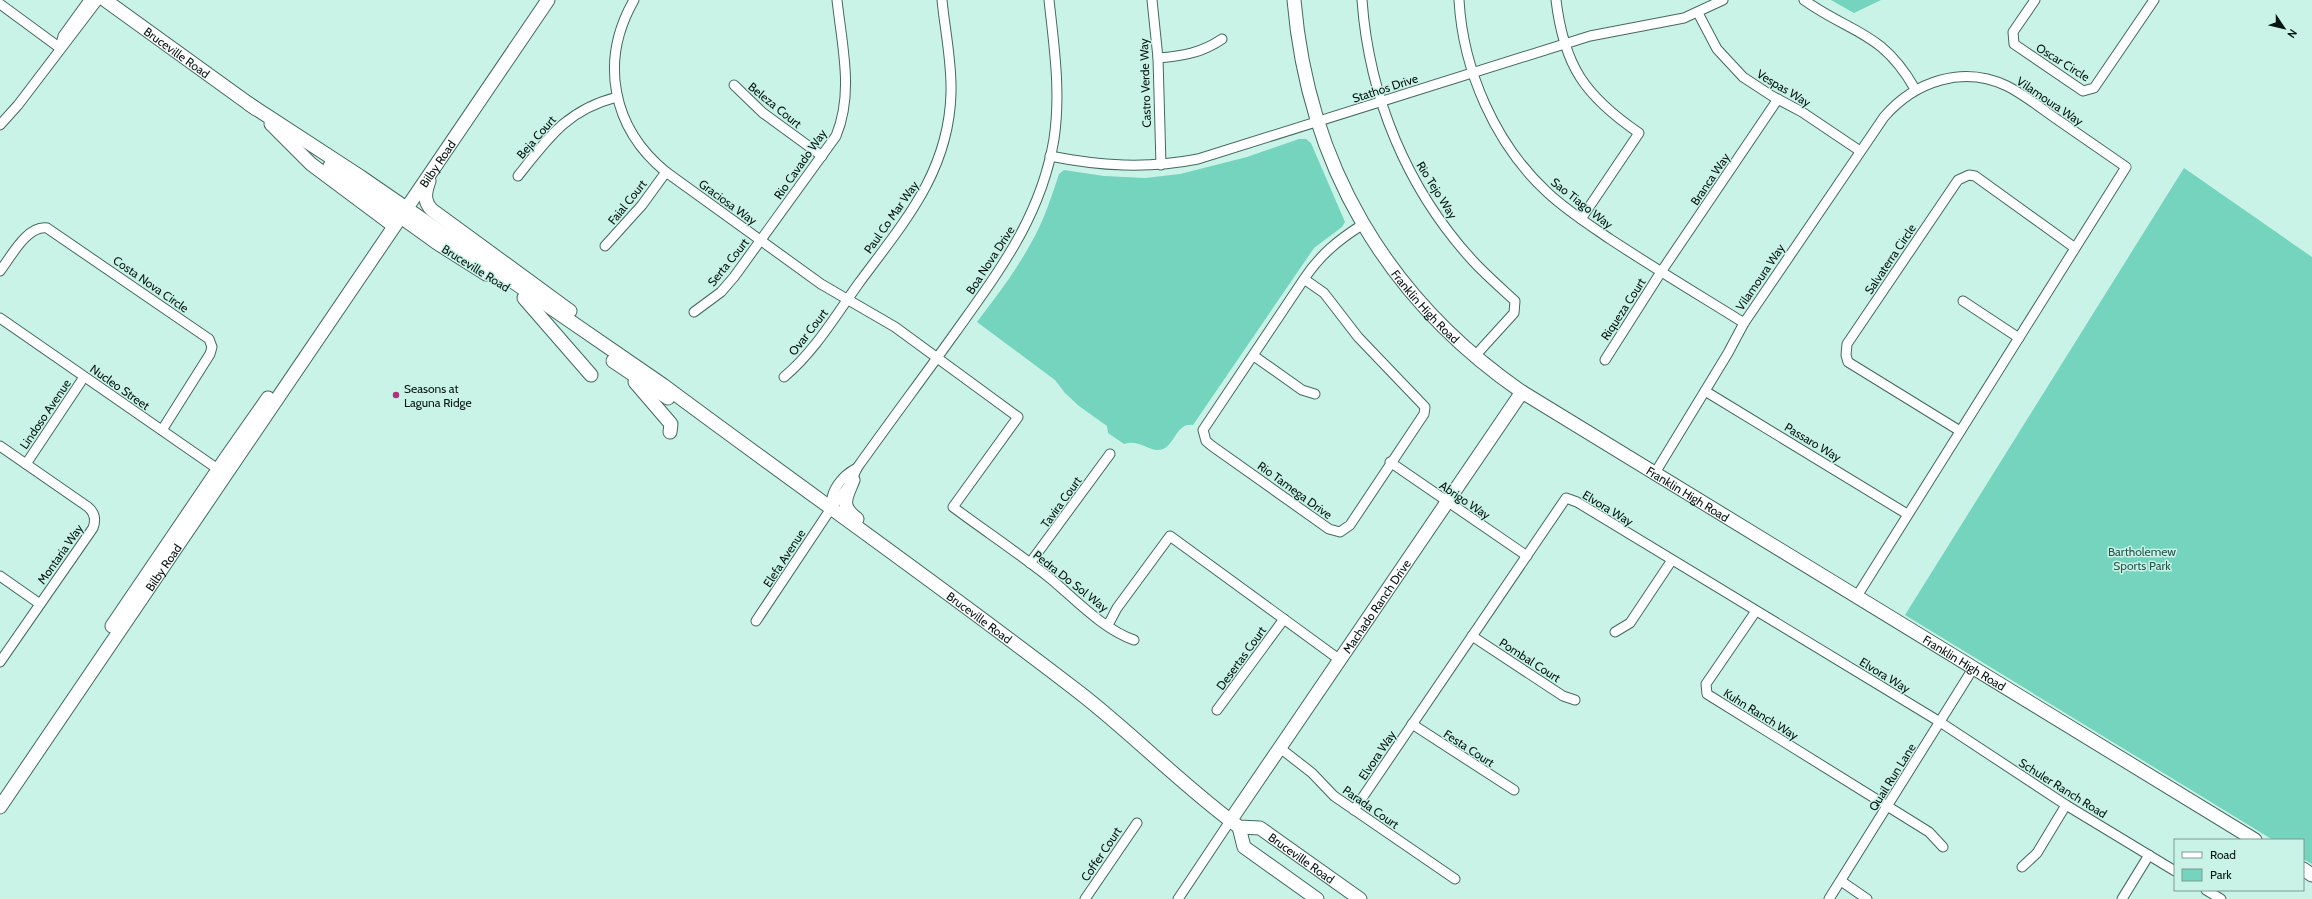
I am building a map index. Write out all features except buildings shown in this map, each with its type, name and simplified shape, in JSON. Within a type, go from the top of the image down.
[{"type":"main road","name":"Bruceville Road","points":[[105,0],[249,104],[400,217],[453,254],[524,298],[667,398],[710,421]]},
{"type":"main road","name":"Bilby Road","points":[[0,792],[325,326],[548,0]]},
{"type":"main road","name":"Franklin High Road","points":[[1294,0],[1302,66],[1317,123],[1346,194],[1362,225],[1382,256],[1413,296],[1438,323],[1474,357],[1522,392],[2253,839]]},
{"type":"main road","name":"Bruceville Road","points":[[249,104],[266,117],[311,164],[400,217],[610,348],[832,507],[1082,695],[1235,824],[1244,847],[1317,899]]},
{"type":"main road","points":[[435,166],[425,192],[430,208],[582,320],[610,348]]},
{"type":"main road","points":[[524,298],[591,374]]},
{"type":"main road","points":[[624,369],[671,424],[670,432]]},
{"type":"main road","name":"Machado Ranch Drive","points":[[1235,824],[1280,748],[1522,392]]},
{"type":"main road","name":"Bilby Road","points":[[0,807],[222,472]]},
{"type":"main road","points":[[855,474],[845,505],[850,514],[860,523],[863,531]]},
{"type":"main road","name":"Bruceville Road","points":[[1235,824],[1260,828],[1360,899]]},
{"type":"street","points":[[60,48],[65,32],[89,0]]},
{"type":"street","points":[[0,125],[18,105],[60,48],[69,40],[98,0]]},
{"type":"street","name":"Graciosa Way","points":[[634,0],[622,24],[617,42],[614,72],[617,97],[633,136],[644,151],[666,172],[821,284],[895,327],[937,358]]},
{"type":"street","name":"Rio Cavado Way","points":[[761,241],[836,136],[842,122],[846,96],[837,0]]},
{"type":"street","name":"Paul Co Mar Way","points":[[847,299],[916,205],[932,177],[941,155],[949,116],[951,93],[942,0]]},
{"type":"street","name":"Boa Nova Drive","points":[[937,358],[1013,251],[1034,210],[1050,156],[1057,93],[1049,0]]},
{"type":"street","name":"Castro Verde Way","points":[[1152,0],[1158,58],[1161,165]]},
{"type":"street","name":"Rio Tejo Way","points":[[1362,0],[1366,36],[1381,102],[1408,167],[1431,207],[1474,261],[1515,301],[1514,313],[1474,357]]},
{"type":"street","name":"Sao Tiago Way","points":[[1459,0],[1463,34],[1473,73],[1492,119],[1521,164],[1546,191],[1581,219],[1661,272],[1744,322]]},
{"type":"street","points":[[1556,0],[1565,44],[1572,63],[1591,94],[1608,111],[1639,133],[1581,219]]},
{"type":"street","name":"Stathos Drive","points":[[1050,156],[1113,166],[1161,165],[1218,154],[1590,36],[1664,23],[1698,13],[1723,0]]},
{"type":"street","points":[[1804,0],[1880,44],[1896,60],[1915,89]]},
{"type":"street","name":"Oscar Circle","points":[[2035,0],[2013,32],[2014,44],[2083,91],[2088,91],[2094,88],[2154,0]]},
{"type":"street","points":[[0,4],[60,48]]},
{"type":"street","name":"Vespas Way","points":[[1698,13],[1707,33],[1729,64],[1754,86],[1802,112],[1860,151]]},
{"type":"street","points":[[1158,58],[1188,55],[1201,51],[1222,38]]},
{"type":"street","name":"Vilamoura Way","points":[[1655,473],[1705,391],[1744,322],[1860,151],[1889,111],[1915,89],[1952,77],[1975,77],[1997,82],[2022,95],[2126,167],[1907,514],[1857,596]]},
{"type":"street","name":"Beleza Court","points":[[734,85],[763,112],[822,156]]},
{"type":"street","name":"Beja Court","points":[[518,176],[562,123],[585,108],[617,97]]},
{"type":"street","name":"Branca Way","points":[[1661,272],[1778,100]]},
{"type":"street","name":"Faial Court","points":[[605,246],[642,206],[666,172]]},
{"type":"street","name":"Salvaterra Circle","points":[[1960,431],[1848,362],[1846,355],[1847,344],[1958,180],[1963,177],[1975,176],[2075,248]]},
{"type":"street","name":"Rio Tamega Drive","points":[[1304,279],[1324,293],[1358,337],[1425,407],[1424,414],[1390,462],[1350,525],[1340,532],[1329,529],[1206,440],[1202,430],[1254,356],[1304,279],[1320,256],[1337,241],[1362,225]]},
{"type":"street","name":"Costa Nova Circle","points":[[0,271],[33,230],[39,228],[51,229],[209,339],[212,347],[210,354],[162,430]]},
{"type":"street","name":"Serta Court","points":[[694,312],[721,292],[761,241]]},
{"type":"street","name":"Riqueza Court","points":[[1605,360],[1661,272]]},
{"type":"street","name":"Ovar Court","points":[[784,377],[807,354],[847,299]]},
{"type":"street","points":[[1962,301],[2018,338]]},
{"type":"street","name":"Nucleo Street","points":[[0,318],[222,472]]},
{"type":"street","points":[[1254,356],[1302,390],[1314,394]]},
{"type":"street","name":"Elefa Avenue","points":[[756,621],[832,507],[937,358]]},
{"type":"street","name":"Pedra Do Sol Way","points":[[937,358],[1018,417],[953,507],[1030,564],[1108,625],[1116,608],[1170,536],[1340,660]]},
{"type":"street","name":"Lindoso Avenue","points":[[26,464],[84,377]]},
{"type":"street","name":"Passaro Way","points":[[1705,391],[1907,514]]},
{"type":"street","name":"Montaria Way","points":[[0,446],[88,507],[95,518],[93,528],[0,662]]},
{"type":"street","name":"Tavira Court","points":[[1030,564],[1110,454]]},
{"type":"street","name":"Abrigo Way","points":[[1390,462],[1446,502],[1527,556]]},
{"type":"street","name":"Elvora Way","points":[[1354,810],[1566,498],[1672,560],[1940,722]]},
{"type":"street","points":[[1615,632],[1630,623],[1672,560]]},
{"type":"street","points":[[0,576],[40,604]]},
{"type":"street","name":"Kuhn Ranch Way","points":[[1756,611],[1706,684],[1707,694],[1887,806]]},
{"type":"street","name":"Desertas Court","points":[[1217,710],[1284,619]]},
{"type":"street","points":[[1108,625],[1124,637],[1134,640]]},
{"type":"street","name":"Pombal Court","points":[[1472,636],[1563,696],[1575,700]]},
{"type":"street","name":"Quail Run Lane","points":[[1829,899],[1974,667]]},
{"type":"street","name":"Schuler Ranch Road","points":[[1940,722],[2066,805],[2174,870]]},
{"type":"street","name":"Festa Court","points":[[1412,724],[1514,790]]},
{"type":"street","name":"Parada Court","points":[[1280,748],[1299,762],[1334,796],[1455,879]]},
{"type":"street","points":[[2022,867],[2037,853],[2066,805]]},
{"type":"street","points":[[1887,806],[1929,832],[1943,846]]},
{"type":"street","name":"Coffer Court","points":[[1085,899],[1137,823]]},
{"type":"street","points":[[1178,899],[1235,824]]},
{"type":"street","points":[[2122,899],[2149,855]]},
{"type":"street","points":[[1841,881],[1867,899]]},
{"type":"street","points":[[2208,891],[2221,899]]},
{"type":"green space","points":[[1831,0],[1881,0],[1854,13]]},
{"type":"green space","points":[[1299,139],[1306,139],[1311,143],[1345,222],[1342,227],[1314,248],[1193,425],[1183,427],[1163,449],[1154,449],[1135,443],[1124,444],[1108,433],[1107,426],[1079,406],[1065,393],[1055,380],[977,322],[1006,284],[1036,235],[1059,174],[1064,170],[1104,176],[1145,178],[1180,174],[1247,157]]},
{"type":"green space","name":"Bartholemew Sports Park","points":[[2184,168],[2312,257],[2312,864],[2304,860],[2304,839],[2271,839],[1905,615]]},
{"type":"place","name":"Seasons at Laguna Ridge","points":[[396,395]]}]
